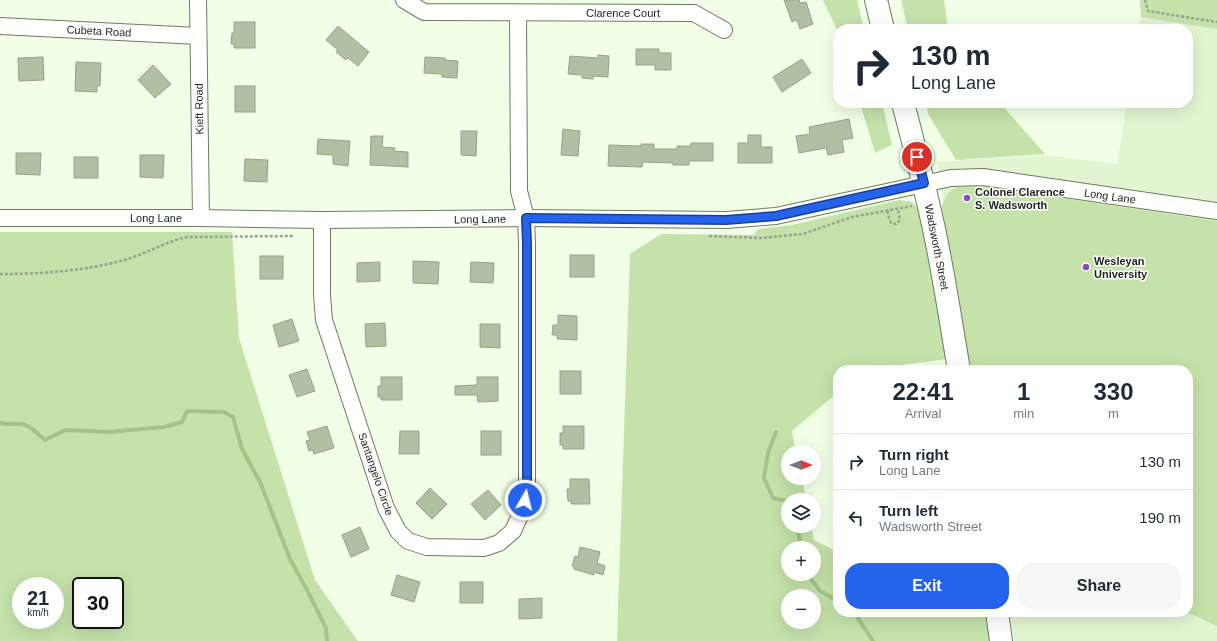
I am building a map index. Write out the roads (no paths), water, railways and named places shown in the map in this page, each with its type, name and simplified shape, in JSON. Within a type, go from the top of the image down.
[{"type":"street","name":"Kieft Road","points":[[198,0],[201,218]]},
{"type":"street","name":"Clarence Court","points":[[404,0],[424,12],[694,13],[724,30]]},
{"type":"street","points":[[876,0],[882,24]]},
{"type":"street","points":[[518,13],[519,191],[526,218]]},
{"type":"street","name":"Cubeta Road","points":[[0,26],[198,36]]},
{"type":"street","name":"Wadsworth Street","points":[[903,108],[924,183],[944,278],[957,365]]},
{"type":"street","name":"Long Lane","points":[[0,218],[201,218],[322,220],[526,218],[726,220],[776,216],[924,183],[951,178],[983,177],[1217,211]]},
{"type":"street","name":"Santangelo Circle","points":[[322,220],[322,295],[324,320],[386,508],[398,531],[408,541],[427,547],[484,548],[500,543],[513,531],[522,510],[527,489],[526,218]]},
{"type":"street","points":[[998,617],[1001,641]]},
{"type":"waterway","points":[[0,423],[23,424],[45,440],[65,430],[109,432],[164,427],[182,422],[187,411],[224,412],[233,417],[242,449],[260,482],[290,559],[326,628],[327,641]]},
{"type":"waterway","points":[[776,432],[768,453],[764,478],[773,498],[781,500]]},
{"type":"waterway","points":[[798,533],[800,541]]},
{"type":"waterway","points":[[812,581],[820,591],[833,598]]},
{"type":"waterway","points":[[857,617],[873,641]]},
{"type":"place","name":"Colonel Clarence S. Wadsworth","points":[[967,198]]},
{"type":"place","name":"Wesleyan University","points":[[1086,267]]}]
